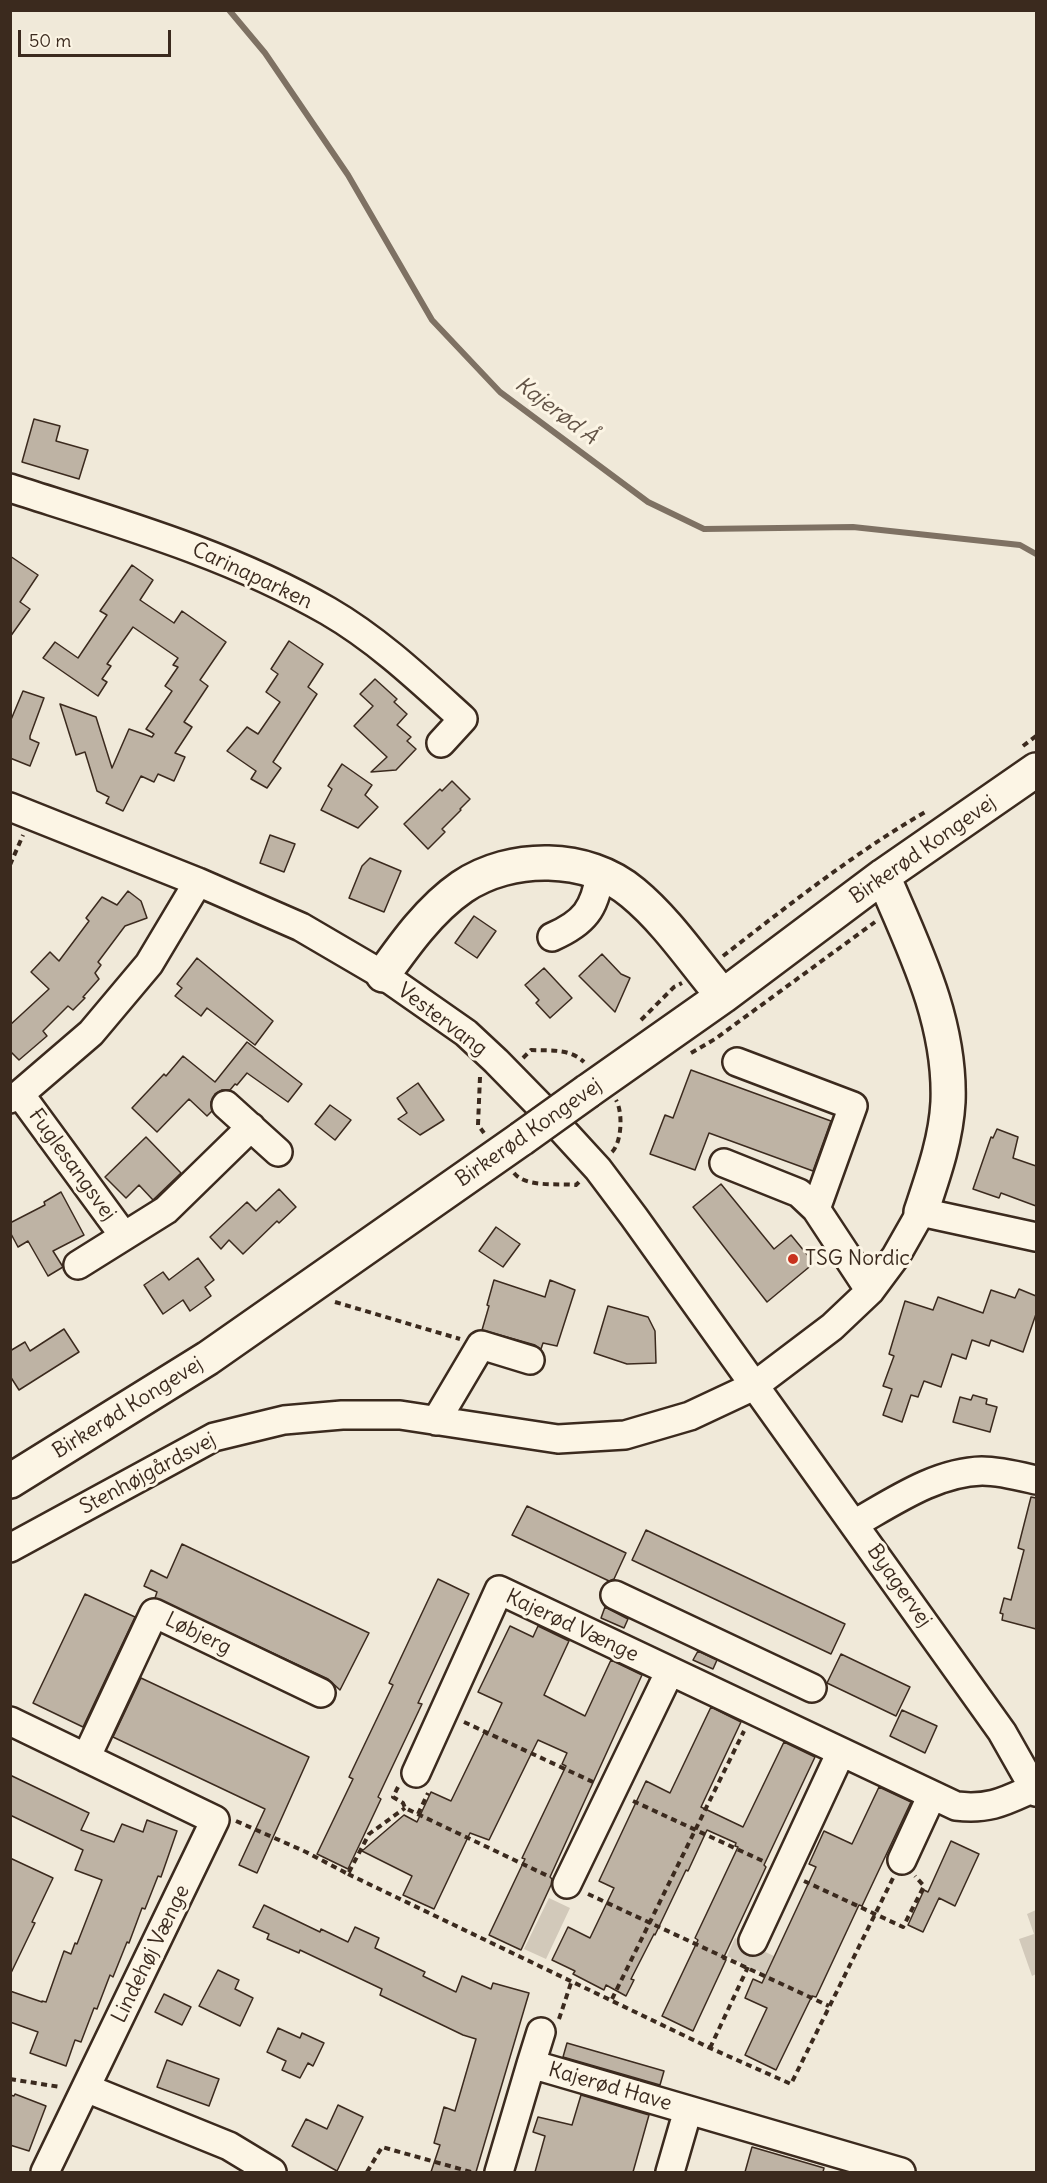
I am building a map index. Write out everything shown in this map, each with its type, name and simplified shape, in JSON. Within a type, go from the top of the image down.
[{"type":"main road","name":"Birkerød Kongevej","points":[[10,1481],[208,1358],[521,1139],[591,1080],[713,984],[883,876],[1027,760]]},
{"type":"main road","points":[[383,975],[435,910],[462,887],[495,871],[530,863],[566,864],[600,874],[632,892],[658,916],[713,984]]},
{"type":"main road","points":[[883,876],[926,976],[945,1044],[948,1102],[940,1155],[921,1212]]},
{"type":"street","name":"Carinaparken","points":[[10,488],[199,549],[263,577],[330,612],[399,661],[463,719],[441,744]]},
{"type":"street","name":"Vestervang","points":[[21,811],[198,882],[301,927],[383,975],[466,1034],[543,1109],[598,1169],[754,1386]]},
{"type":"street","points":[[552,936],[572,928],[587,914],[597,895],[600,874]]},
{"type":"street","name":"Fuglesangsvej","points":[[124,1236],[15,1096],[91,1033],[149,964],[198,882]]},
{"type":"street","points":[[737,1062],[853,1106],[816,1209]]},
{"type":"street","points":[[226,1105],[278,1152]]},
{"type":"street","name":"Fuglesangsvej","points":[[78,1265],[166,1210],[251,1127]]},
{"type":"street","points":[[724,1163],[799,1192],[816,1209],[870,1291]]},
{"type":"street","points":[[921,1212],[1036,1237]]},
{"type":"street","name":"Stenhøjgårdsvej","points":[[10,1548],[214,1437],[284,1420],[342,1415],[400,1415],[558,1439],[625,1435],[690,1416],[754,1386],[832,1327],[870,1291],[896,1256],[921,1212]]},
{"type":"street","points":[[436,1421],[481,1345],[530,1360]]},
{"type":"street","name":"Byagervej","points":[[754,1386],[1002,1732],[1035,1790]]},
{"type":"street","points":[[854,1524],[916,1489],[955,1475],[982,1471],[1036,1480]]},
{"type":"street","name":"Kajerød Vænge","points":[[416,1773],[499,1590],[956,1806],[975,1808],[994,1805],[1035,1790]]},
{"type":"street","points":[[615,1595],[812,1688]]},
{"type":"street","name":"Løbjerg","points":[[86,1758],[154,1613],[321,1693]]},
{"type":"street","points":[[728,1698],[747,1658]]},
{"type":"street","points":[[567,1884],[670,1671]]},
{"type":"street","points":[[10,1721],[215,1820]]},
{"type":"street","points":[[753,1941],[841,1752]]},
{"type":"street","points":[[902,1860],[932,1795]]},
{"type":"street","name":"Lindehøj Vænge","points":[[45,2172],[215,1820]]},
{"type":"street","name":"Kajerød Have","points":[[499,2172],[541,2032]]},
{"type":"street","name":"Kajerød Have","points":[[531,2064],[688,2110],[859,2167],[902,2172]]},
{"type":"street","points":[[86,2088],[229,2146],[268,2172]]},
{"type":"street","name":"Kajerød Have","points":[[670,2172],[688,2110]]},
{"type":"path","points":[[1027,760],[1036,736]]},
{"type":"path","points":[[633,1027],[674,987],[713,984],[810,889],[884,836],[933,807]]},
{"type":"path","points":[[10,865],[21,811]]},
{"type":"path","points":[[531,1050],[568,1051],[577,1055],[591,1080],[620,1107],[618,1146]]},
{"type":"path","points":[[591,1080],[593,1057]]},
{"type":"path","points":[[480,1077],[478,1125],[486,1136]]},
{"type":"path","points":[[513,1172],[519,1179],[526,1181],[576,1185]]},
{"type":"path","points":[[312,1285],[337,1303],[481,1345]]},
{"type":"path","points":[[612,2000],[648,1922],[754,1712]]},
{"type":"path","points":[[215,1820],[230,1818],[306,1852],[710,2048],[791,2084],[829,2006],[875,1914],[902,1860],[924,1886],[903,1928],[875,1914],[613,1791],[444,1713]]},
{"type":"path","points":[[348,1874],[369,1834],[405,1808],[829,2006]]},
{"type":"path","points":[[710,2048],[748,1968],[753,1941]]},
{"type":"path","points":[[541,2032],[558,2020],[572,1980]]},
{"type":"path","points":[[10,2079],[64,2088],[86,2088]]},
{"type":"path","points":[[367,2172],[382,2147],[471,2172]]},
{"type":"shaded area","points":[[549,1898],[570,1908],[546,1959],[524,1949]]},
{"type":"shaded area","points":[[1036,1910],[1036,1974],[1032,1976],[1019,1939],[1034,1934],[1027,1914]]},
{"type":"shaded area","points":[[735,1938],[774,1956],[765,1974],[727,1956]]},
{"type":"building","points":[[34,419],[60,426],[56,441],[88,450],[79,479],[22,462]]},
{"type":"building","points":[[10,556],[38,575],[20,602],[30,609],[10,637]]},
{"type":"building","points":[[132,565],[153,580],[140,600],[174,623],[182,611],[226,642],[200,680],[208,686],[184,722],[192,727],[175,753],[185,757],[174,781],[158,774],[154,782],[141,776],[123,811],[106,803],[109,797],[97,791],[85,752],[76,755],[60,704],[96,717],[112,768],[129,729],[152,737],[154,734],[146,729],[172,691],[165,686],[178,667],[173,665],[178,658],[133,627],[107,664],[111,666],[102,679],[107,682],[98,696],[43,658],[55,642],[78,658],[107,615],[100,611]]},
{"type":"building","points":[[289,641],[323,664],[308,687],[317,694],[273,762],[281,768],[267,788],[251,779],[256,771],[227,751],[247,727],[258,734],[280,702],[266,692],[278,674],[271,669]]},
{"type":"building","points":[[375,679],[397,699],[394,702],[407,714],[397,725],[411,737],[407,741],[416,749],[396,770],[371,772],[387,757],[354,726],[373,706],[360,694]]},
{"type":"building","points":[[23,691],[44,698],[30,736],[30,739],[39,743],[30,766],[10,758],[10,722]]},
{"type":"building","points":[[342,764],[372,785],[365,795],[378,807],[358,828],[321,810],[332,789],[328,786]]},
{"type":"building","points":[[452,781],[470,799],[442,829],[445,832],[428,849],[404,824],[440,789],[442,791]]},
{"type":"building","points":[[270,835],[295,844],[284,872],[260,863]]},
{"type":"building","points":[[370,858],[401,871],[384,912],[349,898],[362,866]]},
{"type":"building","points":[[128,891],[141,901],[147,918],[125,926],[98,962],[101,965],[95,973],[99,979],[83,997],[85,998],[73,1010],[68,1006],[43,1031],[47,1036],[19,1060],[10,1051],[10,1025],[49,989],[31,972],[50,952],[59,961],[89,921],[86,918],[102,897],[117,905]]},
{"type":"building","points":[[474,916],[496,931],[477,958],[455,943]]},
{"type":"building","points":[[602,954],[621,974],[630,978],[615,1012],[579,976]]},
{"type":"building","points":[[197,958],[273,1021],[255,1045],[207,1008],[201,1016],[175,996],[182,988],[177,984]]},
{"type":"building","points":[[544,968],[572,998],[550,1018],[536,1003],[539,1000],[525,985]]},
{"type":"building","points":[[247,1042],[302,1084],[288,1102],[247,1073],[230,1090],[222,1090],[215,1094],[211,1102],[212,1111],[207,1116],[189,1099],[157,1132],[132,1108],[164,1074],[166,1076],[183,1056],[215,1082]]},
{"type":"building","points":[[691,1070],[831,1121],[813,1171],[709,1133],[695,1170],[650,1154],[665,1115],[673,1118]]},
{"type":"building","points":[[418,1083],[444,1120],[420,1135],[398,1119],[407,1113],[397,1098]]},
{"type":"building","points":[[330,1105],[351,1120],[335,1140],[315,1124]]},
{"type":"building","points":[[997,1129],[1018,1137],[1013,1158],[1036,1166],[1036,1206],[1001,1193],[999,1198],[973,1189],[991,1137],[993,1138]]},
{"type":"building","points":[[146,1137],[181,1173],[153,1200],[139,1185],[126,1198],[105,1177]]},
{"type":"building","points":[[721,1184],[774,1249],[791,1235],[814,1263],[767,1302],[693,1207]]},
{"type":"building","points":[[279,1189],[296,1207],[279,1223],[277,1221],[243,1254],[229,1240],[221,1249],[210,1237],[247,1202],[256,1211]]},
{"type":"building","points":[[61,1192],[84,1235],[53,1251],[63,1267],[48,1276],[28,1241],[18,1247],[10,1232],[10,1223],[45,1205],[44,1202]]},
{"type":"building","points":[[496,1227],[520,1244],[503,1267],[479,1251]]},
{"type":"building","points":[[198,1258],[214,1280],[205,1287],[211,1296],[190,1311],[183,1300],[163,1314],[144,1285],[163,1272],[169,1280]]},
{"type":"building","points":[[494,1280],[545,1297],[550,1280],[575,1290],[557,1346],[543,1343],[541,1349],[535,1345],[482,1330]]},
{"type":"building","points":[[1019,1289],[1036,1296],[1036,1314],[1023,1352],[991,1340],[989,1346],[972,1340],[966,1359],[952,1354],[941,1387],[924,1381],[918,1397],[911,1395],[902,1422],[883,1415],[892,1389],[883,1386],[894,1356],[889,1354],[905,1301],[933,1310],[938,1297],[983,1313],[991,1290],[1015,1298]]},
{"type":"building","points":[[608,1306],[648,1317],[655,1331],[656,1363],[627,1364],[594,1353]]},
{"type":"building","points":[[64,1329],[79,1352],[19,1390],[10,1376],[10,1351],[25,1342],[30,1351]]},
{"type":"building","points":[[973,1395],[987,1399],[986,1404],[997,1407],[990,1432],[953,1422],[960,1397],[971,1400]]},
{"type":"building","points":[[1031,1497],[1036,1498],[1036,1629],[1002,1620],[1003,1614],[1000,1613],[1004,1598],[1011,1600],[1024,1550],[1018,1548]]},
{"type":"building","points":[[527,1506],[626,1553],[614,1579],[609,1581],[512,1535]]},
{"type":"building","points":[[646,1530],[845,1624],[831,1654],[632,1560]]},
{"type":"building","points":[[182,1544],[369,1633],[340,1690],[328,1679],[155,1598],[157,1592],[144,1586],[151,1570],[167,1578]]},
{"type":"building","points":[[438,1579],[469,1594],[418,1703],[422,1704],[378,1797],[381,1799],[348,1869],[317,1854],[353,1779],[349,1777],[393,1685],[389,1683]]},
{"type":"building","points":[[85,1594],[135,1617],[83,1727],[33,1703]]},
{"type":"building","points":[[605,1607],[628,1619],[624,1628],[601,1618]]},
{"type":"building","points":[[510,1626],[533,1637],[538,1626],[569,1641],[544,1695],[585,1716],[611,1660],[642,1675],[550,1877],[551,1885],[521,1950],[489,1935],[525,1859],[522,1858],[566,1766],[562,1764],[567,1753],[538,1740],[489,1840],[470,1833],[434,1909],[403,1895],[412,1876],[362,1851],[404,1815],[417,1822],[431,1792],[451,1801],[484,1733],[487,1735],[502,1703],[478,1692]]},
{"type":"building","points":[[698,1651],[717,1660],[713,1669],[693,1660]]},
{"type":"building","points":[[841,1654],[910,1687],[896,1716],[827,1683]]},
{"type":"building","points":[[141,1678],[309,1757],[257,1873],[239,1865],[265,1809],[113,1737]]},
{"type":"building","points":[[711,1707],[741,1722],[701,1807],[743,1827],[784,1742],[815,1757],[764,1865],[766,1867],[723,1959],[726,1960],[693,2031],[662,2016],[698,1940],[695,1938],[738,1847],[735,1846],[736,1843],[707,1830],[631,1979],[634,1980],[626,1996],[606,1985],[604,1990],[573,1974],[575,1971],[552,1960],[568,1927],[590,1938],[614,1888],[599,1881],[646,1781],[670,1793]]},
{"type":"building","points":[[902,1710],[937,1726],[925,1753],[890,1736]]},
{"type":"building","points":[[10,1775],[89,1813],[81,1830],[114,1842],[122,1824],[143,1832],[147,1820],[177,1831],[161,1877],[158,1876],[145,1909],[142,1908],[129,1943],[127,1942],[113,1977],[110,1975],[97,2009],[94,2008],[81,2042],[75,2040],[66,2066],[30,2053],[38,2032],[10,2022],[10,1991],[46,2002],[64,1951],[71,1954],[75,1943],[77,1944],[102,1880],[75,1870],[83,1850],[10,1815]]},
{"type":"building","points":[[879,1787],[911,1802],[862,1906],[859,1905],[816,1997],[812,1996],[776,2070],[745,2055],[767,2008],[745,1998],[753,1979],[762,1983],[816,1867],[809,1864],[824,1831],[852,1844]]},
{"type":"building","points":[[951,1841],[979,1854],[955,1906],[939,1898],[923,1932],[908,1925],[924,1890],[928,1892]]},
{"type":"building","points":[[10,1858],[53,1878],[10,1975]]},
{"type":"building","points":[[264,1905],[320,1932],[321,1929],[348,1942],[355,1927],[379,1938],[375,1948],[425,1972],[423,1976],[456,1992],[462,1976],[491,1989],[493,1983],[529,1993],[476,2172],[431,2172],[440,2145],[434,2143],[444,2107],[455,2111],[476,2039],[380,1995],[382,1989],[300,1950],[299,1953],[267,1939],[269,1934],[253,1927]]},
{"type":"building","points":[[218,1970],[239,1980],[235,1989],[253,1998],[240,2026],[199,2006]]},
{"type":"building","points":[[164,1994],[191,2007],[182,2025],[155,2012]]},
{"type":"building","points":[[278,2028],[300,2038],[302,2033],[324,2043],[313,2066],[308,2063],[300,2078],[282,2070],[286,2061],[267,2052]]},
{"type":"building","points":[[567,2043],[664,2071],[660,2085],[563,2057]]},
{"type":"building","points":[[167,2060],[219,2079],[209,2106],[157,2087]]},
{"type":"building","points":[[15,2094],[46,2106],[29,2151],[10,2145],[10,2095]]},
{"type":"building","points":[[581,2095],[649,2115],[633,2172],[535,2172],[545,2136],[533,2132],[538,2117],[572,2125]]},
{"type":"building","points":[[338,2105],[363,2117],[337,2171],[292,2146],[306,2119],[327,2129]]},
{"type":"building","points":[[752,2147],[824,2168],[823,2172],[745,2172]]},
{"type":"waterway","name":"Kajerød Å","points":[[229,10],[265,53],[348,175],[432,320],[500,392],[648,502],[704,529],[853,527],[1020,545],[1036,554]]},
{"type":"place","name":"TSG Nordic","points":[[793,1259]]}]
